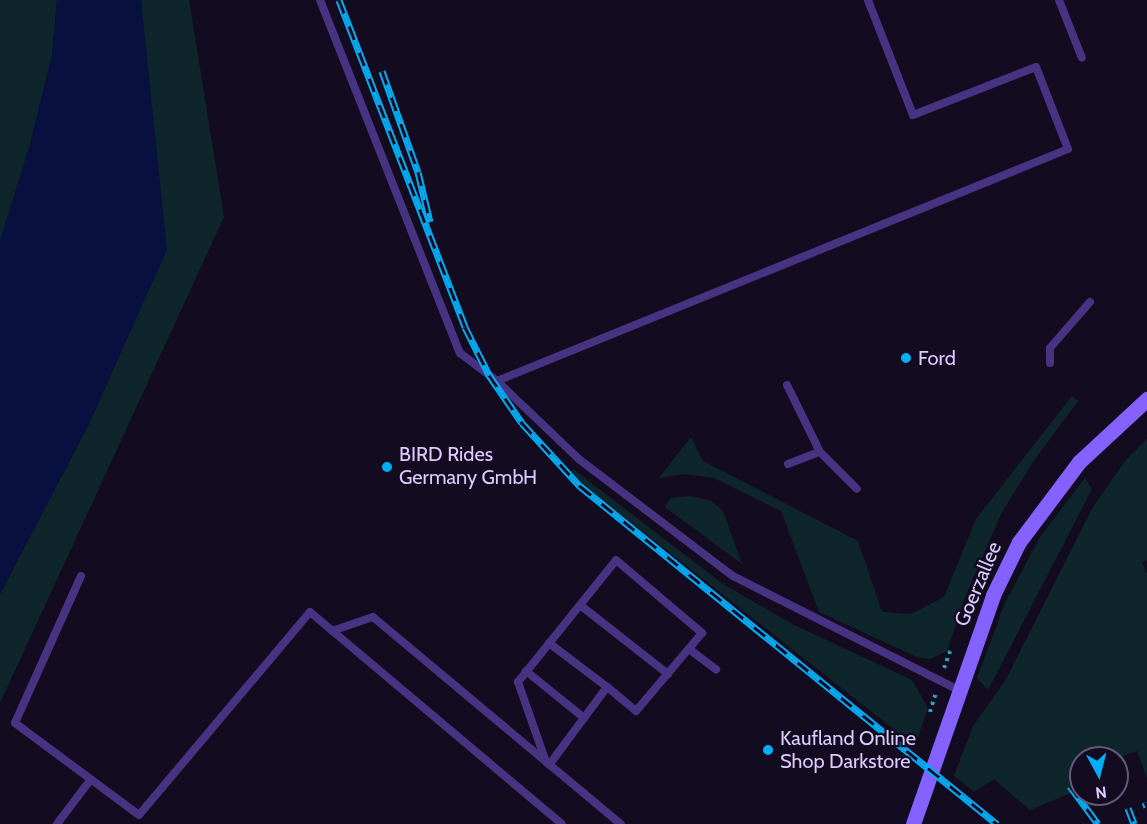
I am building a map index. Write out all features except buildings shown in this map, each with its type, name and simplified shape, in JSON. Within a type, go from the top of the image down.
[{"type":"main road","name":"Goerzallee","points":[[913,824],[993,596],[1034,519],[1079,462],[1147,399]]},
{"type":"lane","points":[[320,0],[460,353],[497,381],[580,460],[733,576],[959,690]]},
{"type":"lane","points":[[497,381],[1068,149],[1036,67],[913,115],[868,0]]},
{"type":"lane","points":[[1059,0],[1082,58]]},
{"type":"lane","points":[[1050,363],[1050,348],[1090,302]]},
{"type":"lane","points":[[788,385],[820,452],[857,489]]},
{"type":"lane","points":[[788,464],[820,452]]},
{"type":"lane","points":[[548,764],[518,682],[549,643],[616,560],[702,633],[636,711],[549,643]]},
{"type":"lane","points":[[81,576],[15,723],[139,815],[310,612],[562,824]]},
{"type":"lane","points":[[580,605],[668,674]]},
{"type":"lane","points":[[332,631],[373,617],[621,824]]},
{"type":"lane","points":[[689,649],[717,669]]},
{"type":"lane","points":[[526,672],[584,718]]},
{"type":"lane","points":[[548,764],[607,687]]},
{"type":"lane","points":[[57,824],[91,779]]},
{"type":"green space","points":[[0,0],[57,0],[52,55],[29,148],[0,241]]},
{"type":"green space","points":[[141,0],[189,0],[224,217],[0,703],[0,594],[90,422],[144,41]]},
{"type":"green space","points":[[1072,396],[1078,401],[1035,459],[1002,512],[965,597],[947,651],[930,659],[917,657],[819,612],[781,511],[714,478],[684,474],[659,478],[691,437],[703,461],[858,541],[882,612],[911,614],[944,597],[976,519]]},
{"type":"green space","points":[[1147,439],[1147,560],[1142,562],[1147,574],[1147,778],[1137,751],[1129,754],[1129,746],[1069,746],[1069,794],[1030,810],[994,779],[974,792],[954,776],[973,726],[1005,681],[1093,507],[1125,461]]},
{"type":"green space","points":[[573,469],[723,584],[794,625],[912,680],[928,708],[915,746],[584,485],[571,471]]},
{"type":"green space","points":[[1085,478],[1092,489],[988,690],[977,678],[1005,603],[1040,537]]},
{"type":"green space","points":[[691,496],[711,501],[723,511],[742,564],[665,507],[671,498]]},
{"type":"shaded area","points":[[57,0],[141,0],[167,250],[90,422],[0,594],[0,241],[29,148],[52,55]]},
{"type":"railway","points":[[339,0],[465,327],[489,375],[522,423],[580,486],[997,824]]},
{"type":"railway","points":[[382,71],[418,172],[430,222]]},
{"type":"railway","points":[[1145,802],[1147,807]]},
{"type":"railway","points":[[1085,806],[1098,824]]},
{"type":"railway","points":[[1128,808],[1134,824]]},
{"type":"place","name":"Ford","points":[[906,358]]},
{"type":"place","name":"BIRD Rides Germany GmbH","points":[[387,467]]},
{"type":"place","name":"Kaufland Online Shop Darkstore","points":[[768,750]]}]
